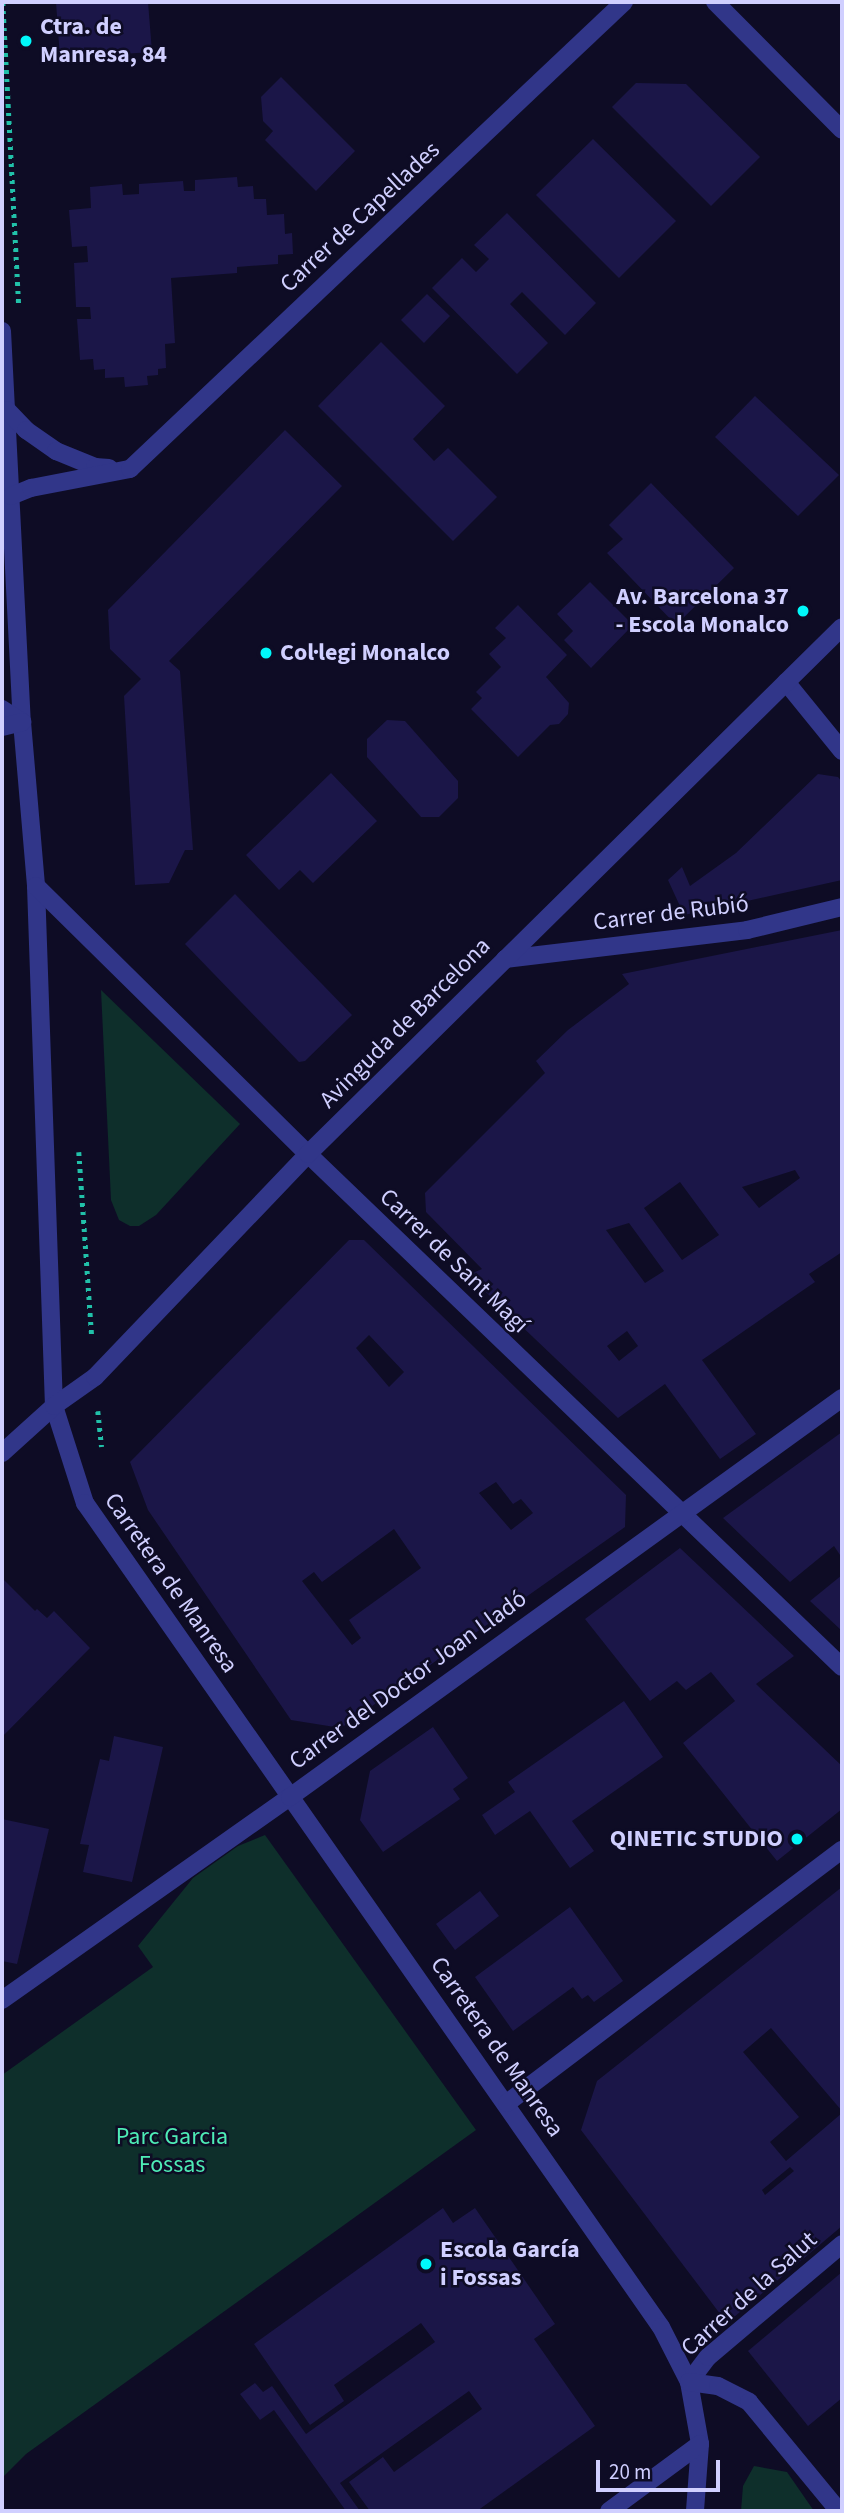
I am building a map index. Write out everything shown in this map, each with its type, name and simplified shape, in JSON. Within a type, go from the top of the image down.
[{"type":"street","name":"Carrer de Capellades","points":[[130,469],[624,2]]},
{"type":"street","points":[[715,2],[842,130]]},
{"type":"street","name":"Carretera de Manresa","points":[[2,331],[22,722],[36,886],[54,1406],[85,1503],[507,2103],[661,2327],[689,2382],[700,2444],[695,2511]]},
{"type":"street","points":[[7,410],[26,430],[56,451],[95,467],[130,469]]},
{"type":"street","points":[[12,495],[31,488],[130,469]]},
{"type":"street","name":"Avinguda de Barcelona","points":[[2,1453],[54,1406],[95,1377],[308,1154],[842,626]]},
{"type":"street","points":[[786,682],[842,751]]},
{"type":"street","points":[[2,709],[22,722]]},
{"type":"street","points":[[2,727],[22,722]]},
{"type":"street","name":"Carrer de Sant Magí","points":[[36,886],[308,1154],[842,1667]]},
{"type":"street","name":"Carrer de Rubió","points":[[505,959],[747,930],[842,906]]},
{"type":"street","name":"Carrer del Doctor Joan Lladó","points":[[2,2000],[290,1797],[842,1398]]},
{"type":"street","points":[[507,2103],[842,1850]]},
{"type":"street","name":"Carrer de la Salut","points":[[689,2382],[708,2357],[842,2244]]},
{"type":"street","points":[[689,2382],[718,2386],[749,2402],[839,2511]]},
{"type":"street","points":[[608,2511],[700,2444]]},
{"type":"path","points":[[3,2],[20,320]]},
{"type":"path","points":[[78,1144],[102,1452]]},
{"type":"green space","points":[[101,990],[240,1124],[156,1215],[139,1226],[130,1226],[119,1220],[111,1200]]},
{"type":"green space","name":"Parc Garcia Fossas","points":[[265,1835],[476,2130],[26,2454],[2,2478],[2,2075],[153,1967],[138,1946],[193,1878],[238,1846]]},
{"type":"green space","points":[[754,2466],[787,2472],[814,2511],[741,2511],[743,2486]]},
{"type":"building","points":[[56,2],[148,2],[152,52],[60,58]]},
{"type":"building","points":[[281,77],[355,151],[316,191],[265,140],[273,131],[263,121],[261,97]]},
{"type":"building","points":[[636,83],[686,84],[760,157],[711,206],[612,107]]},
{"type":"building","points":[[593,139],[676,221],[619,278],[536,195]]},
{"type":"building","points":[[237,177],[238,187],[253,186],[254,199],[266,199],[267,215],[284,214],[285,234],[292,233],[293,254],[278,255],[278,264],[237,267],[237,273],[171,278],[175,343],[165,344],[166,368],[158,369],[158,375],[147,376],[148,385],[125,387],[124,377],[105,378],[105,369],[94,370],[93,359],[80,360],[77,319],[91,319],[90,307],[76,307],[74,263],[88,262],[87,246],[72,247],[69,210],[91,208],[90,187],[122,184],[123,195],[139,194],[139,184],[183,181],[184,191],[195,191],[195,180]]},
{"type":"building","points":[[507,213],[596,303],[565,335],[522,292],[510,304],[548,343],[517,374],[432,288],[462,258],[476,272],[489,259],[474,245]]},
{"type":"building","points":[[427,294],[450,316],[424,343],[401,320]]},
{"type":"building","points":[[381,342],[445,406],[413,439],[434,461],[448,448],[497,497],[453,541],[318,406]]},
{"type":"building","points":[[755,396],[839,475],[798,516],[715,437]]},
{"type":"building","points":[[285,430],[342,486],[169,661],[180,671],[193,850],[185,850],[169,883],[135,885],[124,696],[141,679],[110,649],[108,610]]},
{"type":"building","points":[[651,483],[734,568],[676,625],[607,553],[623,539],[609,525]]},
{"type":"building","points":[[590,582],[633,625],[591,668],[564,640],[573,631],[557,614]]},
{"type":"building","points":[[518,605],[567,655],[546,677],[569,703],[568,714],[559,724],[550,725],[518,757],[471,709],[482,698],[476,692],[501,667],[489,654],[506,638],[495,628]]},
{"type":"building","points":[[387,720],[405,721],[458,781],[458,798],[439,817],[421,817],[367,757],[367,739]]},
{"type":"building","points":[[331,773],[377,821],[313,883],[300,870],[279,890],[246,855]]},
{"type":"building","points":[[818,774],[838,777],[842,782],[842,880],[684,915],[668,880],[682,867],[690,886],[736,853]]},
{"type":"building","points":[[235,894],[352,1015],[305,1061],[299,1062],[185,944]]},
{"type":"building","points":[[842,930],[842,1252],[809,1274],[815,1282],[702,1360],[756,1434],[720,1459],[665,1384],[618,1418],[468,1275],[482,1269],[426,1212],[425,1193],[545,1073],[536,1061],[568,1030],[629,984],[622,974]],"holes":[[[795,1170],[800,1178],[759,1208],[742,1187]],[[680,1182],[719,1235],[682,1260],[644,1208]],[[629,1223],[664,1271],[645,1283],[606,1230]],[[627,1331],[638,1346],[619,1361],[607,1346]]]},
{"type":"building","points":[[349,1240],[364,1240],[626,1495],[625,1527],[341,1728],[291,1720],[148,1510],[130,1462]],"holes":[[[369,1335],[404,1372],[389,1387],[356,1348]],[[496,1482],[513,1504],[521,1499],[533,1513],[511,1530],[479,1493]],[[394,1529],[421,1568],[349,1620],[361,1638],[352,1645],[302,1581],[314,1572],[322,1582]]]},
{"type":"building","points":[[842,1432],[842,1558],[834,1546],[790,1582],[723,1518]]},
{"type":"building","points":[[680,1548],[794,1656],[756,1684],[842,1766],[842,1809],[777,1861],[683,1743],[735,1701],[711,1672],[686,1690],[677,1681],[650,1701],[585,1619]]},
{"type":"building","points":[[842,1575],[842,1631],[810,1601]]},
{"type":"building","points":[[2,1578],[35,1611],[37,1609],[47,1618],[54,1611],[90,1648],[2,1737]]},
{"type":"building","points":[[624,1701],[663,1757],[572,1821],[594,1851],[570,1868],[530,1811],[495,1835],[482,1815],[515,1792],[508,1782]]},
{"type":"building","points":[[433,1727],[468,1778],[453,1789],[460,1799],[383,1852],[360,1820],[370,1771]]},
{"type":"building","points":[[114,1736],[163,1747],[132,1882],[83,1872],[89,1845],[80,1844],[100,1759],[109,1761]]},
{"type":"building","points":[[2,1819],[49,1829],[17,1964],[2,1961]]},
{"type":"building","points":[[842,1887],[842,2111],[771,2028],[743,2052],[799,2117],[770,2142],[786,2161],[842,2113],[842,2226],[727,2323],[581,2130],[597,2081]],"holes":[[[790,2167],[794,2171],[765,2195],[762,2190]]]},
{"type":"building","points":[[480,1891],[499,1916],[455,1950],[436,1924]]},
{"type":"building","points":[[570,1907],[623,1981],[594,2002],[588,1995],[582,1999],[573,1987],[513,2031],[475,1977]]},
{"type":"building","points":[[443,2208],[453,2223],[475,2208],[555,2324],[534,2339],[595,2426],[477,2511],[370,2511],[349,2482],[383,2457],[394,2472],[482,2409],[469,2391],[340,2483],[360,2511],[346,2511],[274,2410],[260,2420],[240,2394],[255,2383],[263,2392],[272,2386],[306,2434],[435,2342],[421,2323],[334,2385],[344,2401],[310,2425],[254,2344]]},
{"type":"building","points":[[842,2272],[842,2398],[808,2426],[748,2351]]},
{"type":"place","name":"Ctra. de Manresa, 84","points":[[26,41]]},
{"type":"place","name":"Av. Barcelona 37 - Escola Monalco","points":[[803,611]]},
{"type":"place","name":"Col·legi Monalco","points":[[266,653]]},
{"type":"place","name":"QINETIC STUDIO","points":[[797,1839]]},
{"type":"place","name":"Escola García i Fossas","points":[[426,2264]]}]
